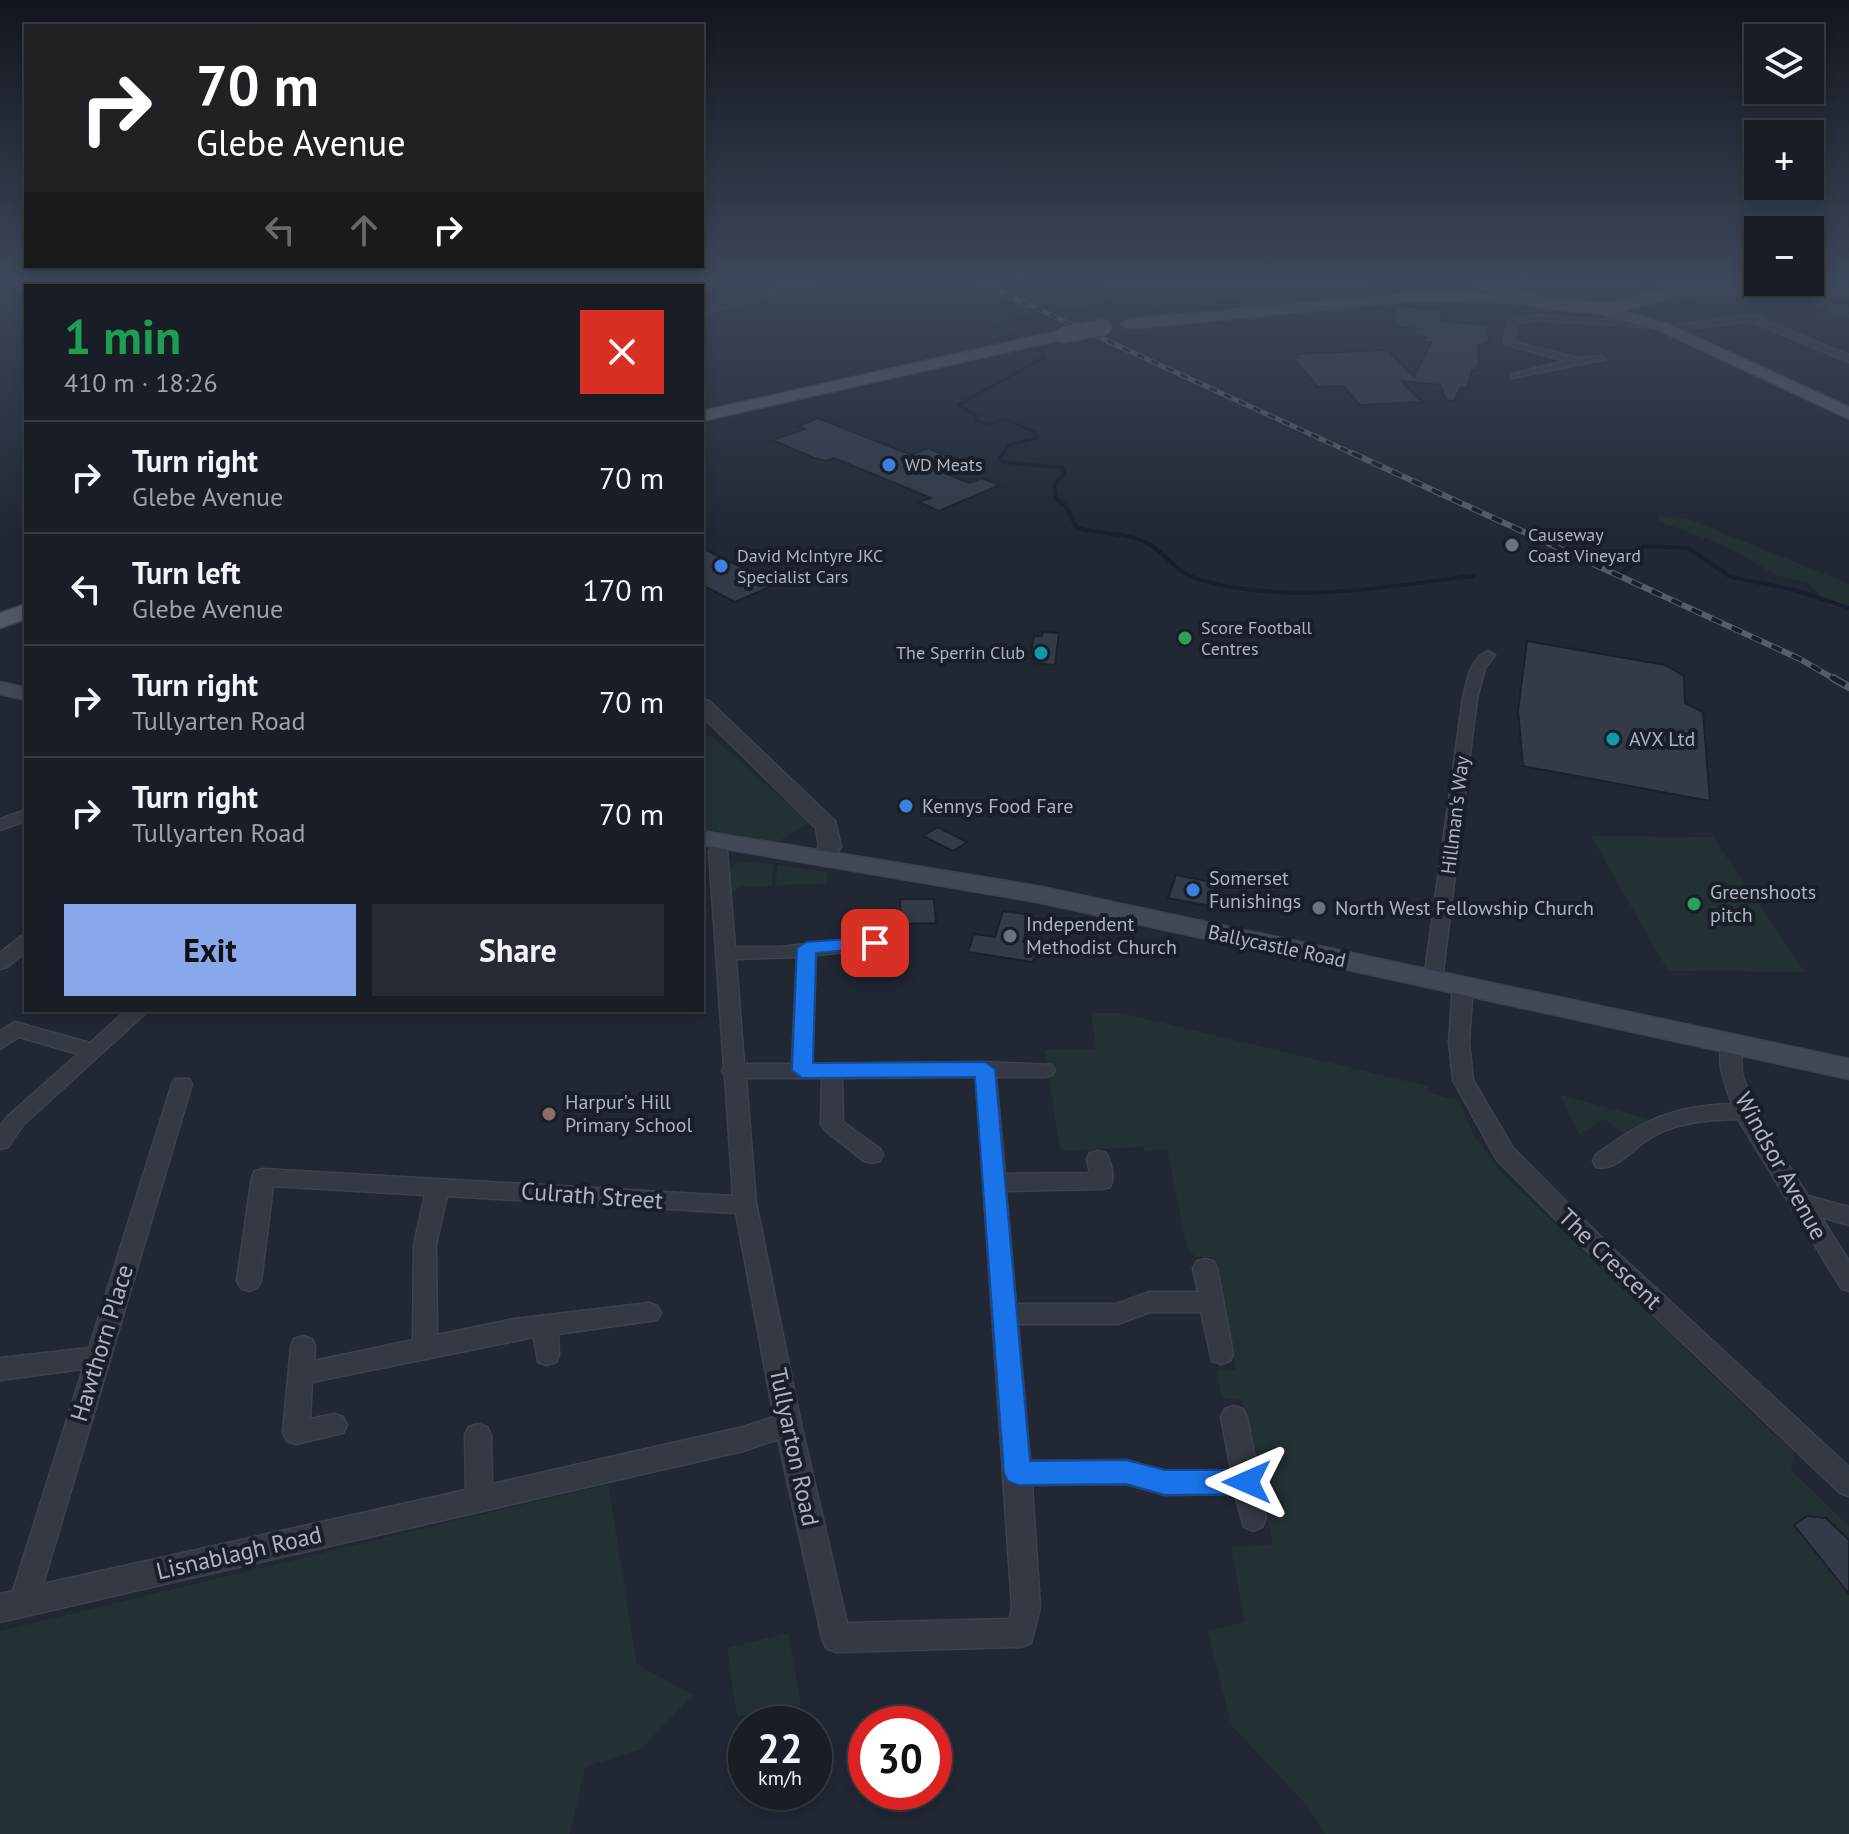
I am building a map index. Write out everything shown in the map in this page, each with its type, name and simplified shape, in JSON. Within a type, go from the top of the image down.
[{"type":"main road","points":[[704,416],[918,367]]},
{"type":"main road","points":[[1747,367],[1849,414]]},
{"type":"main road","points":[[0,613],[24,609]]},
{"type":"main road","points":[[0,621],[24,610]]},
{"type":"main road","points":[[0,688],[24,694]]},
{"type":"main road","name":"Ballycastle Road","points":[[712,841],[1037,894],[1849,1069]]},
{"type":"street","points":[[1516,376],[1555,367]]},
{"type":"street","name":"Hillman's Way","points":[[1433,979],[1470,698],[1478,667],[1488,655]]},
{"type":"street","points":[[704,707],[827,826],[830,846],[824,858]]},
{"type":"street","points":[[0,825],[24,816]]},
{"type":"street","name":"Tullyarton Road","points":[[712,841],[718,851],[732,1071],[745,1203],[788,1424],[836,1638],[1021,1633],[1026,1607],[1018,1473]]},
{"type":"street","points":[[725,953],[779,953],[875,943]]},
{"type":"street","points":[[802,1070],[807,948]]},
{"type":"street","name":"The Crescent","points":[[1463,986],[1459,1042],[1463,1080],[1505,1154],[1601,1251],[1849,1484]]},
{"type":"street","points":[[0,1141],[16,1120],[137,1012]]},
{"type":"street","points":[[0,1042],[15,1029],[94,1051]]},
{"type":"street","name":"Windsor Avenue","points":[[1731,1045],[1732,1074],[1745,1111],[1849,1281]]},
{"type":"street","points":[[985,1069],[1018,1473],[1126,1472],[1165,1483],[1247,1482]]},
{"type":"street","points":[[832,1070],[832,1125],[872,1155]]},
{"type":"street","points":[[732,1071],[1045,1070]]},
{"type":"street","name":"Hawthorn Place","points":[[12,1605],[98,1357],[182,1084]]},
{"type":"street","points":[[1604,1161],[1646,1128],[1685,1113],[1745,1111]]},
{"type":"street","points":[[995,1183],[1102,1181],[1098,1159]]},
{"type":"street","name":"Culrath Street","points":[[249,1281],[263,1177],[730,1205],[745,1203]]},
{"type":"street","points":[[425,1347],[423,1239],[427,1215],[439,1186]]},
{"type":"street","points":[[1802,1203],[1849,1216]]},
{"type":"street","points":[[1205,1268],[1221,1354]]},
{"type":"street","points":[[1005,1314],[1118,1314],[1149,1302],[1211,1302]]},
{"type":"street","points":[[302,1374],[425,1347],[545,1326],[649,1313]]},
{"type":"street","points":[[545,1326],[547,1355]]},
{"type":"street","points":[[303,1346],[296,1433],[334,1425]]},
{"type":"street","points":[[0,1369],[98,1357]]},
{"type":"street","points":[[1234,1417],[1253,1518]]},
{"type":"street","name":"Lisnablagh Road","points":[[12,1605],[743,1439],[788,1424]]},
{"type":"street","points":[[478,1435],[479,1499]]},
{"type":"shaded area","points":[[1660,516],[1686,518],[1849,584],[1849,610],[1830,606],[1807,582],[1777,576],[1726,546],[1657,521]]},
{"type":"shaded area","points":[[710,735],[809,822],[778,842],[704,829],[704,738]]},
{"type":"shaded area","name":"Greenshoots pitch","points":[[1591,836],[1713,837],[1805,972],[1668,971]]},
{"type":"shaded area","points":[[738,861],[773,864],[772,886],[741,886],[731,893],[729,870]]},
{"type":"shaded area","points":[[777,865],[828,872],[827,884],[776,885]]},
{"type":"shaded area","points":[[1091,1013],[1121,1013],[1428,1086],[1429,1093],[1458,1100],[1475,1137],[1502,1173],[1794,1453],[1791,1470],[1849,1526],[1849,1834],[1325,1834],[1308,1807],[1232,1726],[1207,1631],[1245,1622],[1231,1547],[1273,1545],[1242,1399],[1222,1398],[1216,1371],[1236,1370],[1213,1257],[1195,1257],[1187,1247],[1167,1149],[1144,1151],[1143,1147],[1060,1151],[1045,1050],[1096,1050]]},
{"type":"shaded area","points":[[1561,1095],[1649,1119],[1628,1136],[1603,1119],[1579,1135]]},
{"type":"shaded area","points":[[608,1484],[637,1664],[693,1695],[641,1749],[585,1767],[570,1834],[0,1834],[0,1631]]},
{"type":"shaded area","points":[[788,1633],[801,1705],[735,1706],[727,1648]]},
{"type":"building","points":[[1300,367],[1404,367],[1414,377],[1419,367],[1478,367],[1472,370],[1467,388],[1461,387],[1454,401],[1446,400],[1440,385],[1401,381],[1422,402],[1360,405],[1343,386],[1318,387]]},
{"type":"building","name":"WD Meats","points":[[818,418],[911,455],[928,448],[954,459],[932,468],[969,483],[981,478],[1000,485],[939,511],[919,502],[931,498],[834,458],[826,461],[814,458],[772,440],[805,429],[798,426]]},
{"type":"building","name":"David McIntyre JKC Specialist Cars","points":[[704,549],[776,584],[735,602],[704,586]]},
{"type":"building","name":"The Sperrin Club","points":[[1043,632],[1059,633],[1055,665],[1034,663],[1035,658],[1030,658],[1034,636],[1042,636]]},
{"type":"building","name":"AVX Ltd","points":[[1527,641],[1665,665],[1684,676],[1685,703],[1703,712],[1710,801],[1523,766],[1518,710]]},
{"type":"building","points":[[938,827],[967,842],[953,851],[923,836]]},
{"type":"building","name":"Somerset Funishings","points":[[1176,875],[1217,883],[1210,906],[1168,898]]},
{"type":"building","points":[[900,899],[934,899],[936,923],[901,924]]},
{"type":"building","name":"Independent Methodist Church","points":[[1003,911],[1031,915],[1023,942],[1039,944],[1033,962],[968,952],[974,934],[995,937]]},
{"type":"building","points":[[1807,1516],[1826,1518],[1849,1540],[1849,1594],[1794,1525]]},
{"type":"waterway","points":[[1002,455],[1009,445],[1037,438],[1035,432],[1005,419],[991,424],[976,421],[976,415],[958,405],[1028,367]]},
{"type":"waterway","points":[[1003,453],[1000,458],[1003,462],[1063,468],[1065,473],[1054,485],[1056,499],[1066,506],[1077,528],[1141,540],[1156,548],[1182,572],[1198,579],[1232,587],[1300,593],[1370,589],[1473,576]]},
{"type":"waterway","points":[[1622,572],[1631,567],[1635,554],[1644,546],[1688,548],[1731,577],[1795,590],[1849,608]]},
{"type":"railway","points":[[1163,367],[1356,455]]},
{"type":"railway","points":[[1352,453],[1800,659],[1836,680]]},
{"type":"railway","points":[[1833,678],[1849,687]]},
{"type":"place","name":"WD Meats","points":[[889,465]]},
{"type":"place","name":"Causeway Coast Vineyard","points":[[1512,545]]},
{"type":"place","name":"David McIntyre JKC Specialist Cars","points":[[721,566]]},
{"type":"place","name":"Score Football Centres","points":[[1185,638]]},
{"type":"place","name":"The Sperrin Club","points":[[1041,653]]},
{"type":"place","name":"AVX Ltd","points":[[1613,739]]},
{"type":"place","name":"Kennys Food Fare","points":[[906,806]]},
{"type":"place","name":"Somerset Funishings","points":[[1193,890]]},
{"type":"place","name":"Greenshoots pitch","points":[[1694,904]]},
{"type":"place","name":"North West Fellowship Church","points":[[1319,908]]},
{"type":"place","name":"Independent Methodist Church","points":[[1010,936]]},
{"type":"place","name":"Harpur's Hill Primary School","points":[[549,1114]]},
{"type":"route","points":[[875,943],[807,948],[802,1070],[985,1069],[1018,1473],[1126,1472],[1165,1483],[1247,1482]]}]
